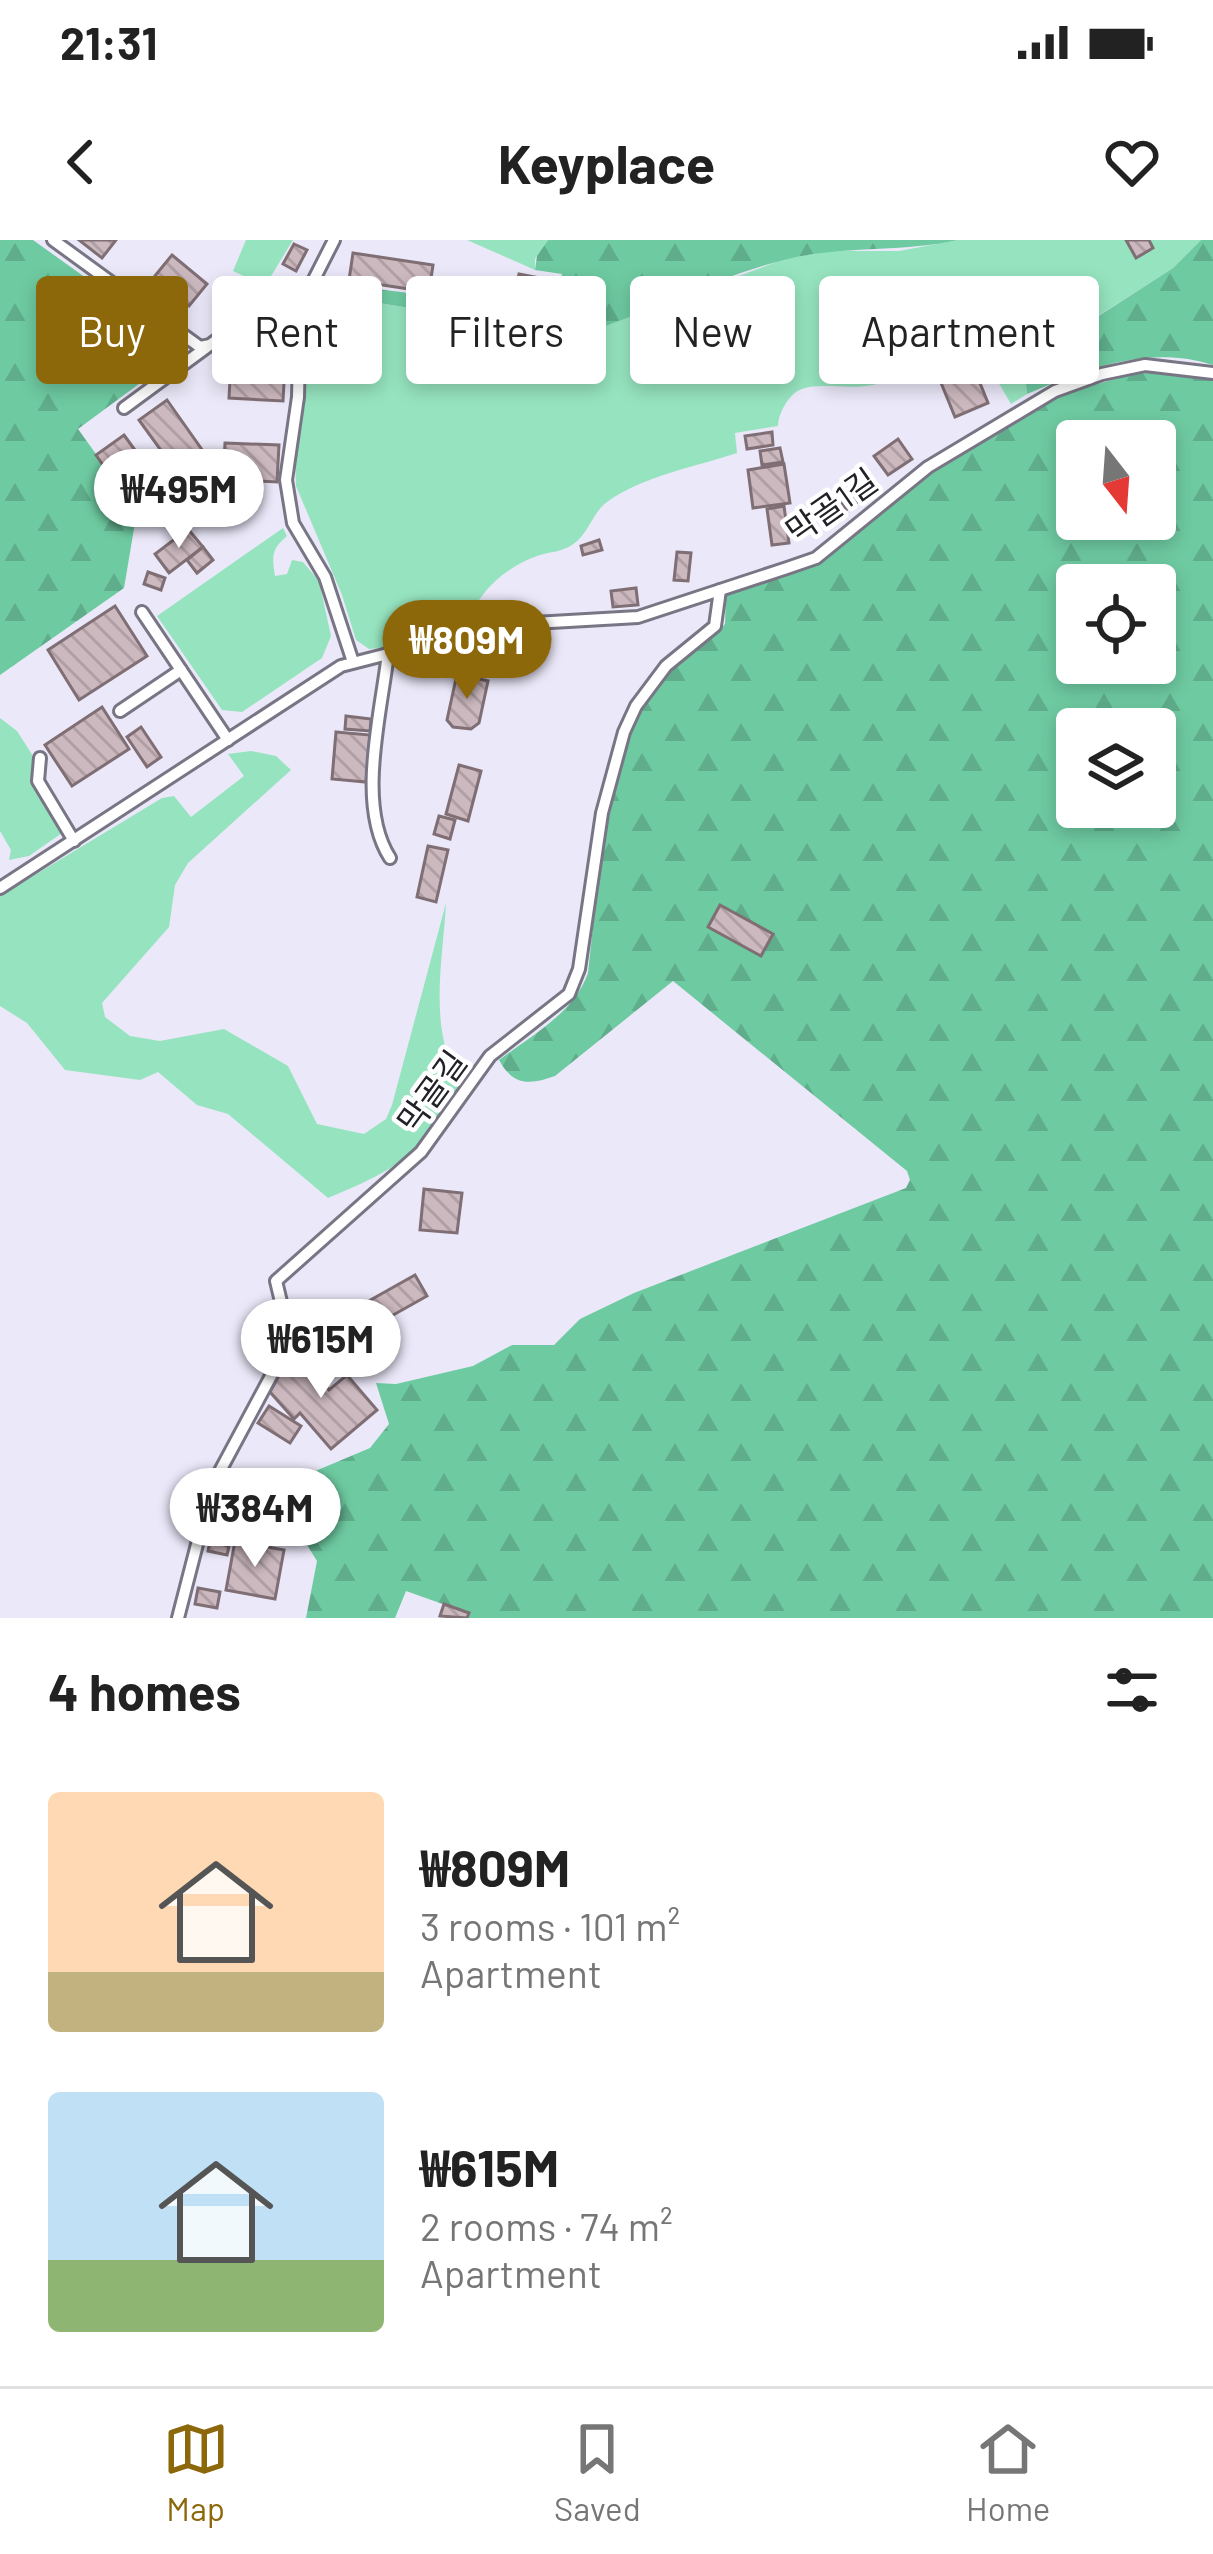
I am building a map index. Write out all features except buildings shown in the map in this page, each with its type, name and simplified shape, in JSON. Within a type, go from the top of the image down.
[{"type":"lane","points":[[54,240],[200,347],[210,345]]},
{"type":"lane","points":[[318,276],[334,240]]},
{"type":"lane","points":[[124,408],[210,345]]},
{"type":"lane","name":"막골1길","points":[[0,888],[341,666],[501,625],[638,617],[721,590],[816,558],[928,466],[1055,391],[1144,365],[1213,373]]},
{"type":"lane","points":[[298,384],[286,480],[288,505],[298,536],[331,592],[353,662]]},
{"type":"lane","name":"막골길","points":[[178,1618],[212,1486],[286,1348],[287,1327],[276,1281],[421,1152],[490,1056],[568,994],[579,969],[602,813],[624,731],[666,666],[716,626],[721,590]]},
{"type":"lane","points":[[142,613],[227,740]]},
{"type":"lane","points":[[388,653],[371,804],[378,840],[390,859]]},
{"type":"lane","points":[[120,711],[181,670]]},
{"type":"lane","points":[[40,758],[38,781],[74,841]]},
{"type":"green space","points":[[0,240],[33,240],[83,276],[36,276],[36,384],[139,384],[78,429],[137,511],[124,588],[0,675]]},
{"type":"green space","points":[[246,240],[293,240],[271,276],[233,271]]},
{"type":"green space","points":[[467,240],[548,240],[535,259],[535,270]]},
{"type":"green space","points":[[548,240],[958,240],[827,252],[733,276],[630,276],[630,316],[606,325],[606,276],[562,276],[535,270],[537,256]]},
{"type":"green space","points":[[958,240],[1201,240],[1173,268],[1099,315],[1099,276],[819,276],[819,384],[873,384],[802,389],[785,404],[778,426],[735,433],[737,453],[621,493],[602,507],[572,545],[525,561],[503,575],[485,592],[467,625],[381,648],[369,649],[356,640],[296,486],[295,457],[305,384],[382,384],[382,303],[406,307],[406,384],[606,384],[606,325],[630,316],[630,384],[795,384],[795,276],[739,276],[826,251],[899,251]]},
{"type":"green space","points":[[1201,240],[1213,240],[1213,365],[1165,357],[1099,367],[1099,316],[1173,268]]},
{"type":"green space","points":[[382,290],[406,293],[406,307],[382,303]]},
{"type":"green space","points":[[1146,370],[1213,380],[1213,1618],[467,1618],[468,1613],[406,1591],[395,1618],[306,1618],[317,1561],[307,1545],[313,1472],[370,1448],[389,1424],[376,1383],[396,1384],[473,1366],[512,1345],[554,1345],[580,1319],[634,1293],[906,1188],[907,1171],[673,981],[555,1076],[538,1081],[516,1079],[499,1060],[551,1022],[573,1000],[588,973],[611,791],[620,755],[650,694],[725,624],[726,593],[818,563],[930,471],[1056,396]]},
{"type":"green space","points":[[999,384],[1026,384],[1027,394],[1011,404]]},
{"type":"green space","points":[[1026,384],[1052,384],[1027,394]]},
{"type":"green space","points":[[283,528],[287,536],[274,554],[275,576],[287,574],[292,560],[303,562],[319,581],[331,636],[322,658],[242,712],[222,710],[157,616]]},
{"type":"green space","points":[[0,718],[17,731],[33,756],[31,782],[62,833],[29,856],[9,860],[11,850],[0,831]]},
{"type":"green space","points":[[251,751],[276,756],[291,770],[188,863],[175,885],[169,927],[102,1003],[105,1017],[130,1036],[160,1041],[224,1029],[288,1066],[317,1124],[364,1134],[386,1119],[392,1105],[446,903],[441,1019],[450,1063],[461,1083],[407,1155],[376,1176],[328,1198],[228,1114],[197,1105],[158,1072],[140,1080],[65,1070],[27,1023],[0,1006],[0,896],[162,798],[174,796],[191,817],[244,776],[228,754]]}]
